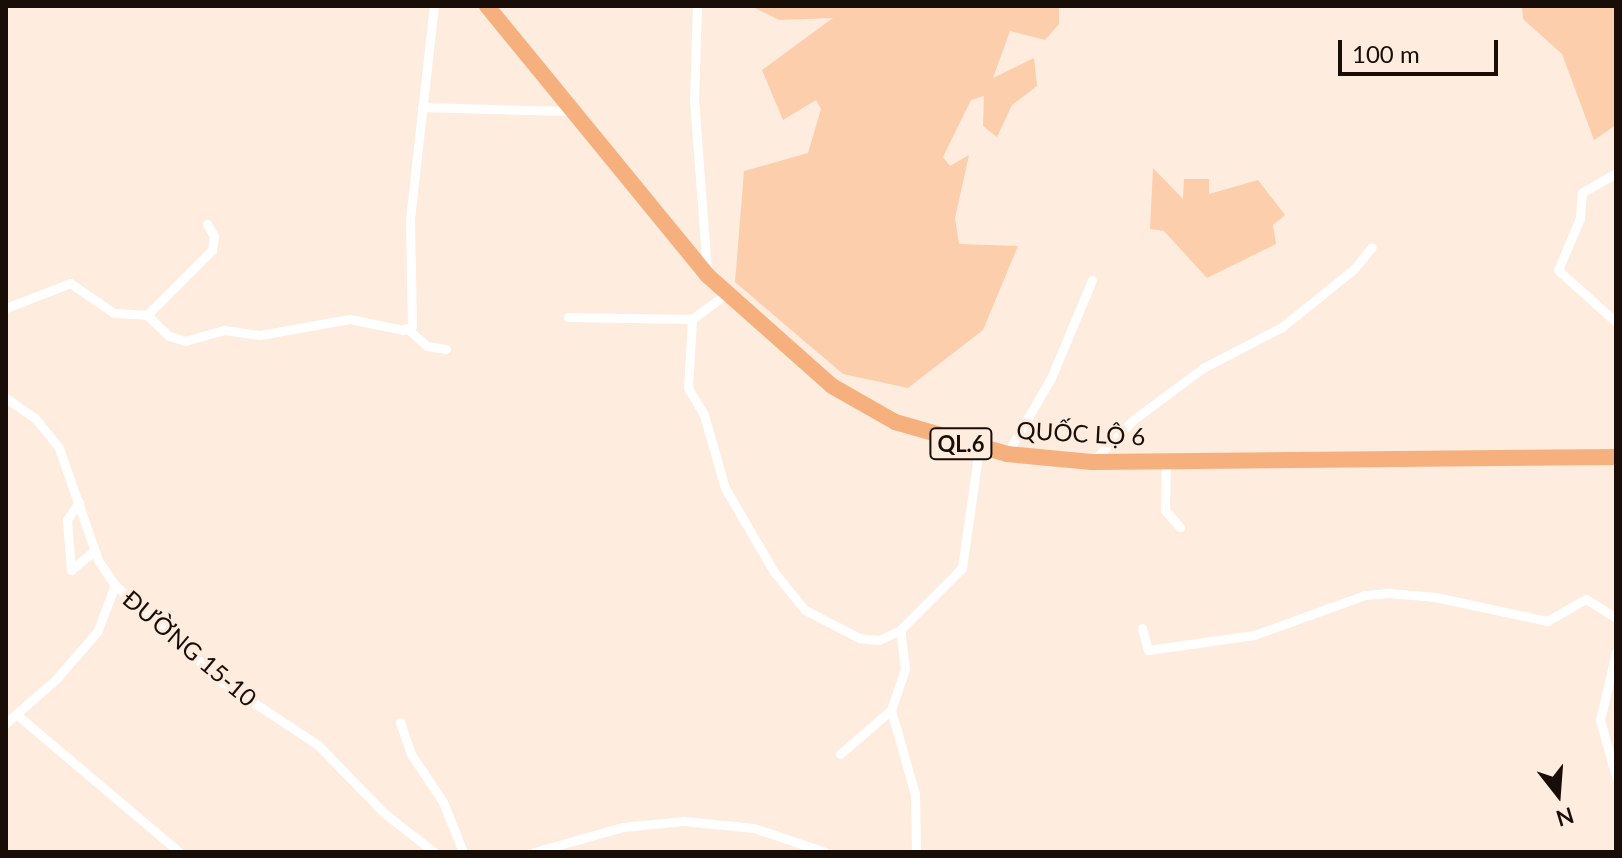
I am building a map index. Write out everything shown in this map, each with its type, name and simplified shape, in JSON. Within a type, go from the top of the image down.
[{"type":"highway","name":"QUỐC LỘ 6","points":[[487,6],[569,111],[726,294],[776,341],[859,404],[940,439],[1007,454],[1092,462],[1616,457]]},
{"type":"street","points":[[408,329],[415,315],[410,219],[434,6]]},
{"type":"street","points":[[697,6],[694,90],[707,275]]},
{"type":"street","points":[[422,107],[569,111]]},
{"type":"street","points":[[1616,173],[1586,186],[1580,218],[1558,270],[1616,322]]},
{"type":"street","points":[[147,315],[212,250],[214,236],[207,224]]},
{"type":"street","points":[[1092,462],[1133,420],[1203,368],[1282,327],[1354,269],[1372,247]]},
{"type":"street","points":[[1007,454],[1051,378],[1092,280]]},
{"type":"street","points":[[6,308],[70,283],[114,313],[147,315],[169,336],[185,341],[218,331],[260,335],[350,319],[408,329],[427,346],[446,349]]},
{"type":"street","points":[[568,317],[692,319],[726,294]]},
{"type":"street","points":[[692,319],[688,388],[704,415],[719,476],[774,572],[810,613],[859,638],[879,640],[900,630],[965,563],[979,448]]},
{"type":"street","name":"ĐƯỜNG 15-10","points":[[6,398],[26,411],[53,440],[79,502],[94,551],[115,585],[224,683],[318,745],[384,813],[434,852]]},
{"type":"street","points":[[1166,461],[1165,510],[1180,527]]},
{"type":"street","points":[[79,502],[67,520],[71,570],[78,570],[94,551]]},
{"type":"street","points":[[6,723],[56,679],[97,632],[115,585]]},
{"type":"street","points":[[1142,628],[1148,650],[1254,635],[1365,595],[1389,593],[1435,597],[1547,621],[1586,599],[1616,618]]},
{"type":"street","points":[[840,754],[891,710],[905,669],[900,630]]},
{"type":"street","points":[[1616,652],[1600,720],[1616,777]]},
{"type":"street","points":[[891,710],[915,794],[916,852]]},
{"type":"street","points":[[16,714],[178,851]]},
{"type":"street","points":[[400,722],[411,754],[443,802],[463,852]]},
{"type":"street","points":[[534,852],[623,827],[684,821],[754,828],[825,852]]},
{"type":"shaded area","points":[[751,6],[1059,6],[1059,24],[1045,40],[1010,31],[993,78],[1034,58],[1037,86],[1012,105],[997,137],[983,126],[984,96],[971,100],[943,157],[950,166],[969,155],[955,218],[959,244],[1018,246],[983,330],[908,388],[843,374],[735,282],[744,171],[808,153],[821,109],[816,100],[783,120],[762,70],[833,18],[779,20]]},
{"type":"shaded area","points":[[1522,6],[1616,6],[1616,125],[1594,140],[1562,54],[1523,19]]},
{"type":"shaded area","points":[[1153,168],[1183,199],[1184,179],[1209,179],[1209,194],[1258,180],[1285,215],[1273,225],[1276,244],[1207,278],[1164,231],[1150,229]]}]
